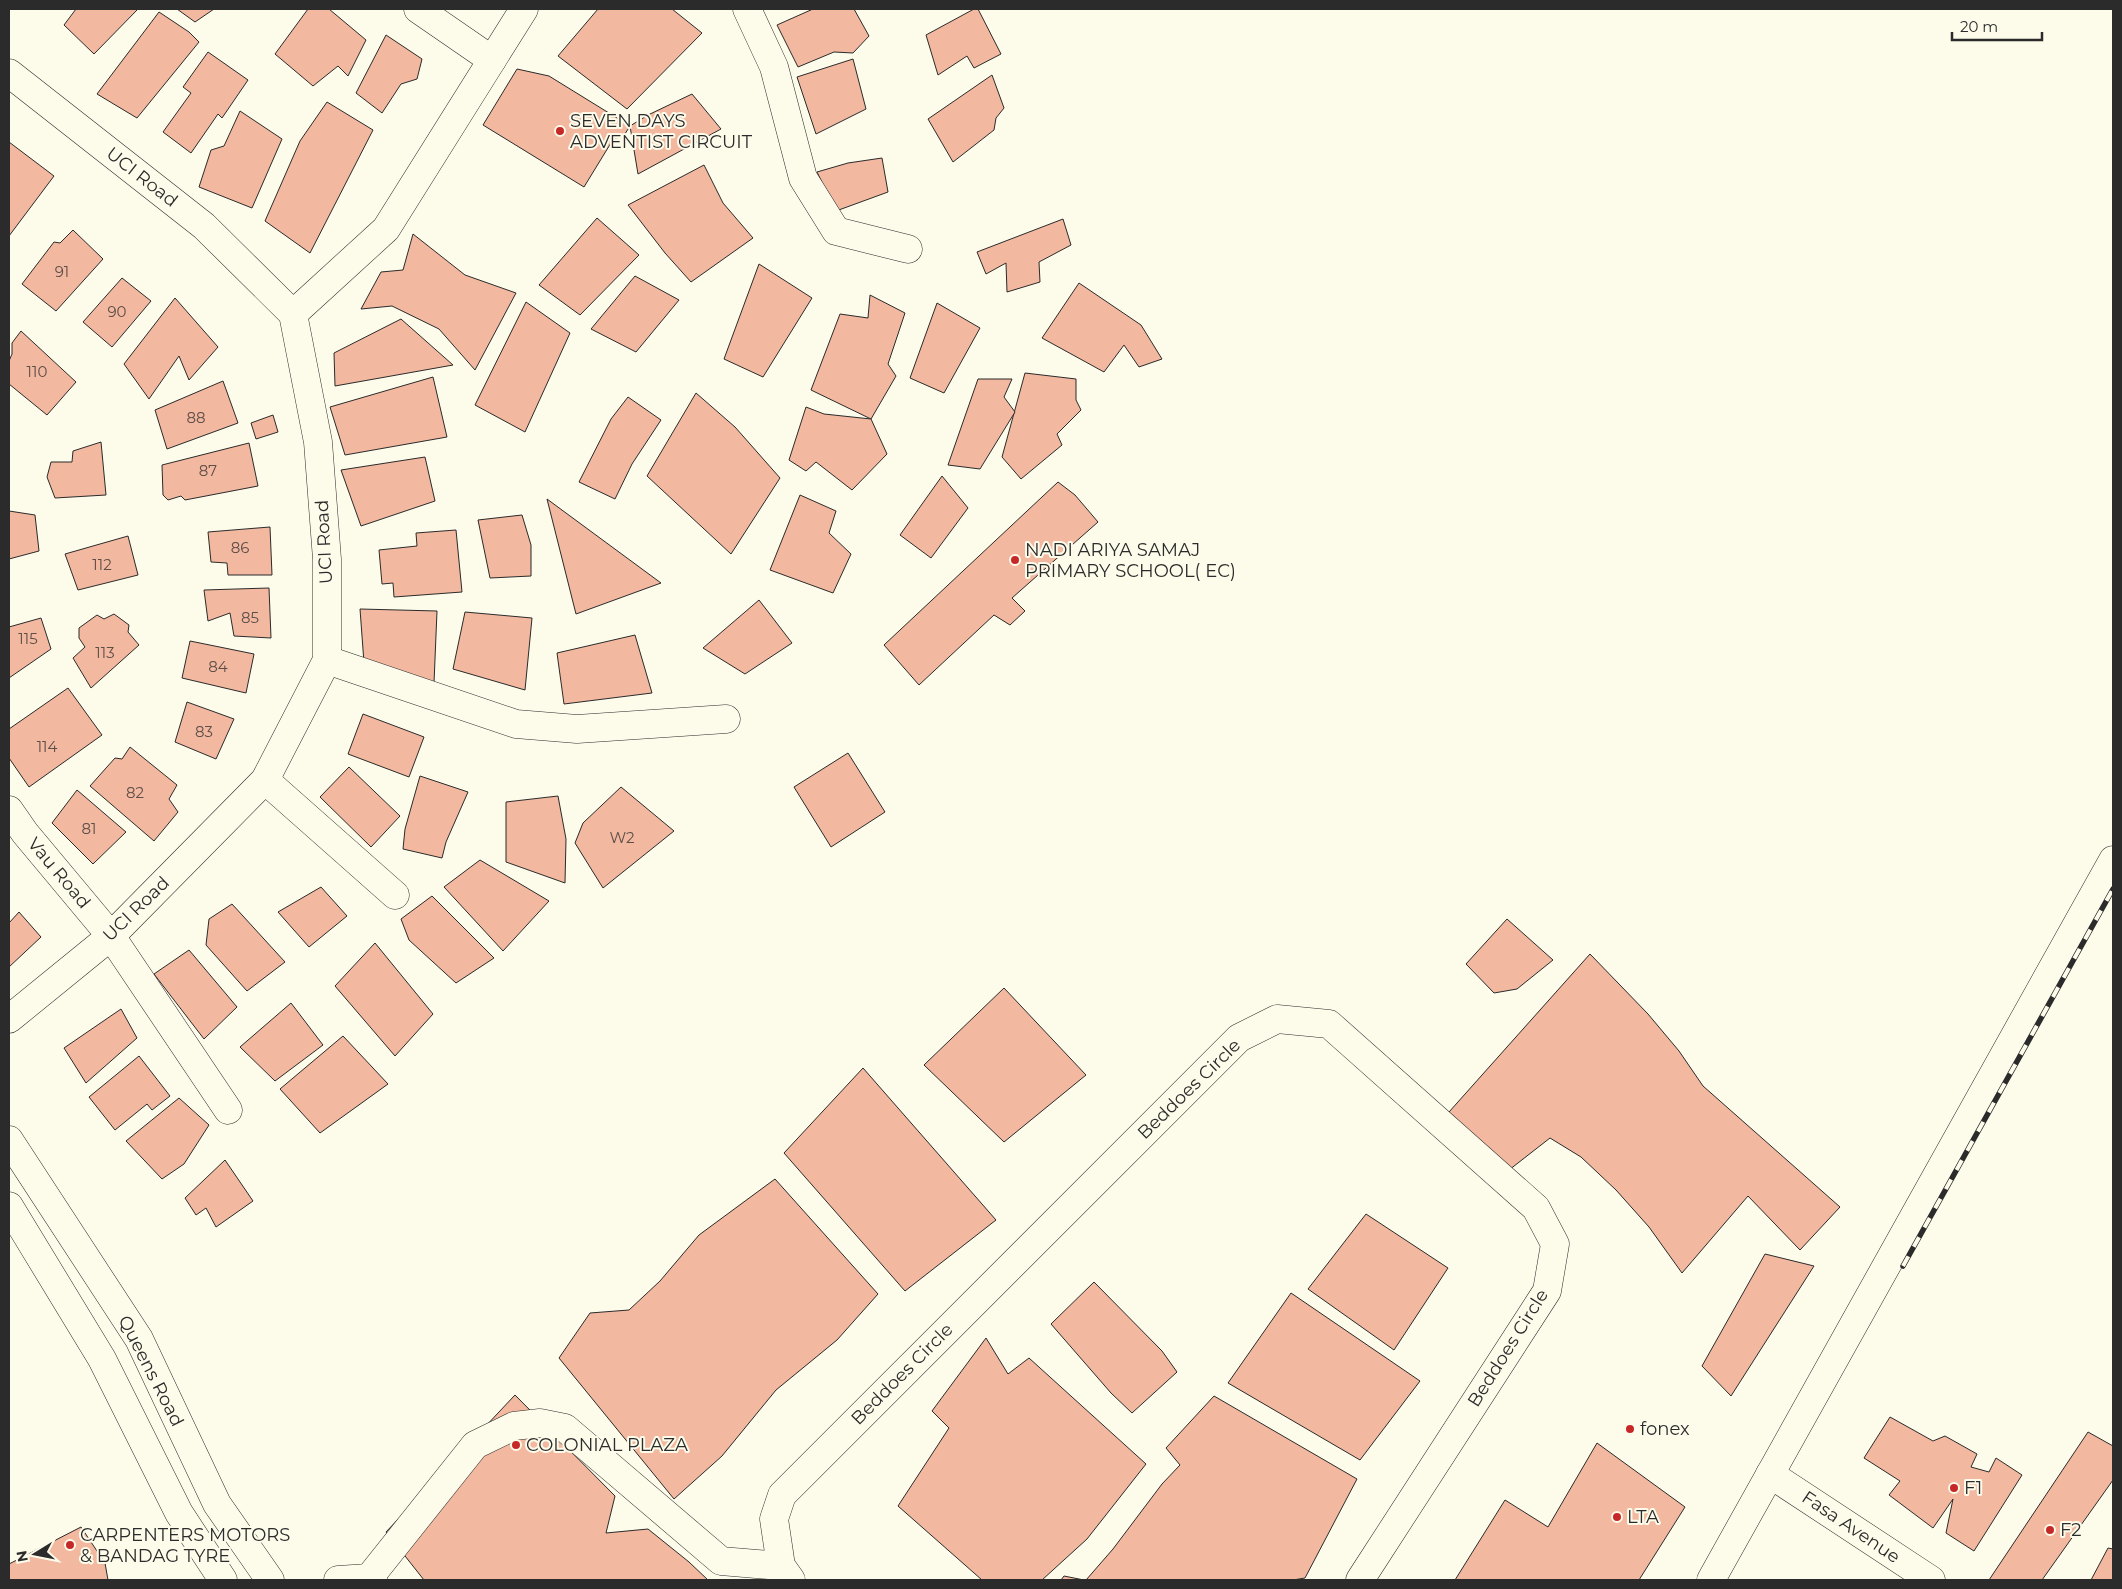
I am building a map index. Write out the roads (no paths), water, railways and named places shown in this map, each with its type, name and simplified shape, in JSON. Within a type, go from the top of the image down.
[{"type":"street","points":[[418,9],[492,60]]},
{"type":"street","points":[[292,314],[386,229],[524,9]]},
{"type":"street","points":[[747,9],[774,67],[803,178],[836,231],[908,249]]},
{"type":"street","name":"UCI Road","points":[[9,73],[204,226],[292,314],[318,442],[327,559],[327,660],[265,780],[111,936],[9,1019]]},
{"type":"street","points":[[327,660],[516,724],[576,729],[726,719]]},
{"type":"street","points":[[265,780],[396,895]]},
{"type":"street","name":"Vau Road","points":[[9,810],[25,833],[111,936],[228,1110]]},
{"type":"street","points":[[1711,1580],[2113,860]]},
{"type":"street","name":"Beddoes Circle","points":[[786,1573],[774,1519],[782,1495],[1240,1038],[1277,1019],[1329,1024],[1536,1208],[1555,1244],[1547,1291],[1360,1580]]},
{"type":"street","name":"Queens Road","points":[[9,1140],[140,1340],[217,1504],[270,1580]]},
{"type":"street","points":[[9,1206],[102,1359],[179,1513],[223,1580]]},
{"type":"street","points":[[338,1580],[371,1579],[475,1445],[514,1426],[540,1423],[565,1428],[721,1561],[786,1573]]},
{"type":"street","name":"Fasa Avenue","points":[[1770,1474],[1931,1580]]},
{"type":"railway","points":[[1903,1266],[2113,889]]},
{"type":"place","name":"SEVEN DAYS ADVENTIST CIRCUIT","points":[[560,131]]},
{"type":"place","name":"NADI ARIYA SAMAJ PRIMARY SCHOOL( EC)","points":[[1015,560]]},
{"type":"place","name":"fonex","points":[[1630,1429]]},
{"type":"place","name":"COLONIAL PLAZA","points":[[516,1445]]},
{"type":"place","name":"F1","points":[[1954,1488]]},
{"type":"place","name":"LTA","points":[[1617,1517]]},
{"type":"place","name":"F2","points":[[2050,1530]]},
{"type":"place","name":"CARPENTERS MOTORS & BANDAG TYRE","points":[[70,1545]]}]
